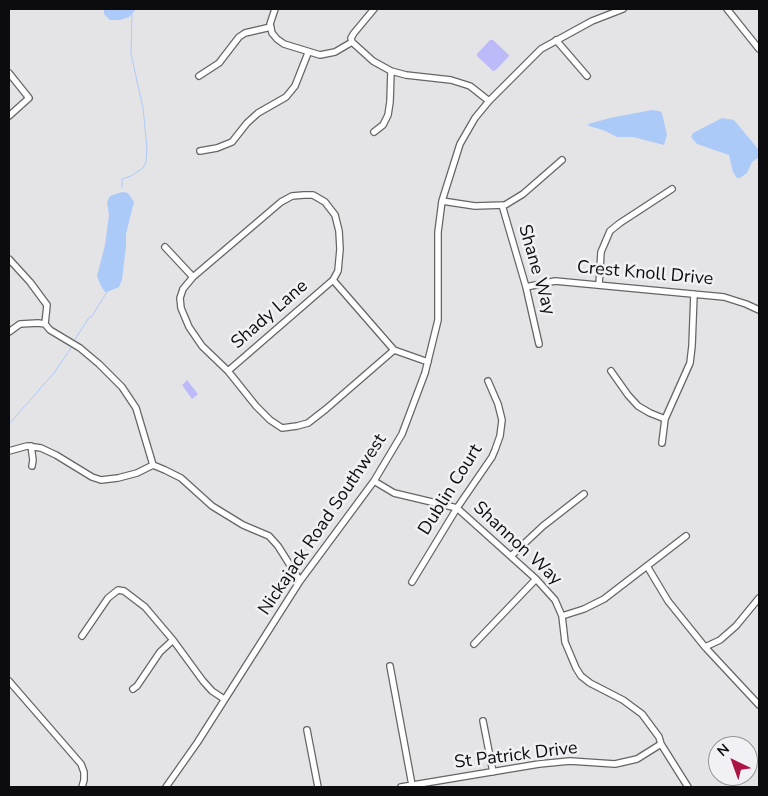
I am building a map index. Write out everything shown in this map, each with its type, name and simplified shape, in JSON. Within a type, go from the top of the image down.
[{"type":"street","points":[[275,9],[270,24],[272,33],[284,44],[308,53],[328,55],[352,42]]},
{"type":"street","points":[[374,9],[351,38],[352,42],[373,61],[391,71],[406,76],[451,80],[470,86],[489,101]]},
{"type":"street","name":"Nickajack Road Southwest","points":[[166,787],[197,743],[300,581],[374,481],[402,434],[425,373],[438,320],[438,232],[442,200],[460,144],[475,118],[489,101],[541,49],[592,21],[623,9]]},
{"type":"street","points":[[727,9],[759,49]]},
{"type":"street","points":[[199,76],[218,63],[239,37],[245,33],[271,28]]},
{"type":"street","points":[[556,40],[587,76]]},
{"type":"street","points":[[200,151],[217,148],[232,142],[247,123],[258,113],[286,97],[295,86],[308,53]]},
{"type":"street","points":[[374,132],[383,125],[388,115],[391,71]]},
{"type":"street","points":[[9,73],[29,98],[9,116]]},
{"type":"street","points":[[442,200],[475,206],[502,205],[514,201],[562,160]]},
{"type":"street","points":[[599,285],[601,252],[610,231],[672,189]]},
{"type":"street","points":[[394,350],[308,423],[282,428],[270,420],[228,371],[202,346],[184,317],[180,303],[181,294],[193,277],[281,202],[292,196],[313,195],[325,202],[335,215],[339,231],[338,271],[333,280],[394,350],[428,362]]},
{"type":"street","name":"Shane Way","points":[[502,205],[526,287],[540,344]]},
{"type":"street","points":[[165,246],[193,277]]},
{"type":"street","points":[[9,259],[35,288],[46,305],[45,324]]},
{"type":"street","name":"Shady Lane","points":[[228,371],[333,280]]},
{"type":"street","name":"Crest Knoll Drive","points":[[526,287],[554,281],[694,294],[724,297],[759,310]]},
{"type":"street","points":[[662,443],[665,419],[690,363],[694,294]]},
{"type":"street","points":[[9,332],[20,324],[45,324],[56,335],[87,354],[99,364],[129,397],[136,408],[153,465],[181,478],[212,506],[269,536],[278,546],[300,581]]},
{"type":"street","points":[[612,371],[638,406],[665,419]]},
{"type":"street","name":"Dublin Court","points":[[412,582],[457,508],[492,457],[500,436],[502,420],[498,404],[488,381]]},
{"type":"street","points":[[9,451],[31,446],[49,451],[96,479],[118,478],[137,473],[153,465]]},
{"type":"street","points":[[31,446],[32,466]]},
{"type":"street","name":"Shannon Way","points":[[374,481],[394,493],[457,508],[536,579],[555,600],[562,616],[565,642],[576,668],[590,683],[623,700],[642,714],[654,729],[688,787]]},
{"type":"street","points":[[511,556],[543,526],[584,494]]},
{"type":"street","points":[[562,616],[584,609],[604,599],[686,536]]},
{"type":"street","points":[[647,566],[668,601],[706,647],[759,705]]},
{"type":"street","points":[[474,644],[536,579]]},
{"type":"street","points":[[82,636],[108,598],[118,590],[124,591],[145,607],[173,640],[203,681],[212,691],[224,699]]},
{"type":"street","points":[[706,647],[720,640],[736,626],[759,598]]},
{"type":"street","points":[[133,690],[138,686],[160,652],[173,640]]},
{"type":"street","points":[[390,666],[412,785]]},
{"type":"street","points":[[9,680],[81,764],[84,772],[82,787]]},
{"type":"street","points":[[483,721],[493,772]]},
{"type":"street","points":[[307,730],[318,787]]},
{"type":"street","name":"St Patrick Drive","points":[[401,787],[570,761],[615,764],[637,759],[662,744]]},
{"type":"shaded area","points":[[104,9],[136,9],[129,17],[120,20],[110,20],[104,14]]},
{"type":"shaded area","points":[[490,40],[493,40],[509,56],[493,71],[477,56]]},
{"type":"shaded area","points":[[652,110],[662,113],[667,135],[664,145],[633,137],[617,137],[588,124],[610,118]]},
{"type":"shaded area","points":[[722,118],[734,120],[759,150],[759,157],[752,162],[747,173],[740,178],[737,178],[733,172],[729,155],[697,144],[691,137],[693,133]]},
{"type":"shaded area","points":[[122,192],[128,193],[134,202],[126,234],[122,280],[119,287],[105,292],[97,276],[105,245],[109,215],[107,202],[110,196]]},
{"type":"shaded area","points":[[187,380],[198,394],[192,399],[182,385]]},
{"type":"waterway","points":[[122,188],[122,179],[131,176],[143,168],[146,162],[147,148],[143,108],[131,54],[132,13]]},
{"type":"waterway","points":[[74,341],[107,292]]},
{"type":"waterway","points":[[9,424],[54,373],[71,348]]}]
